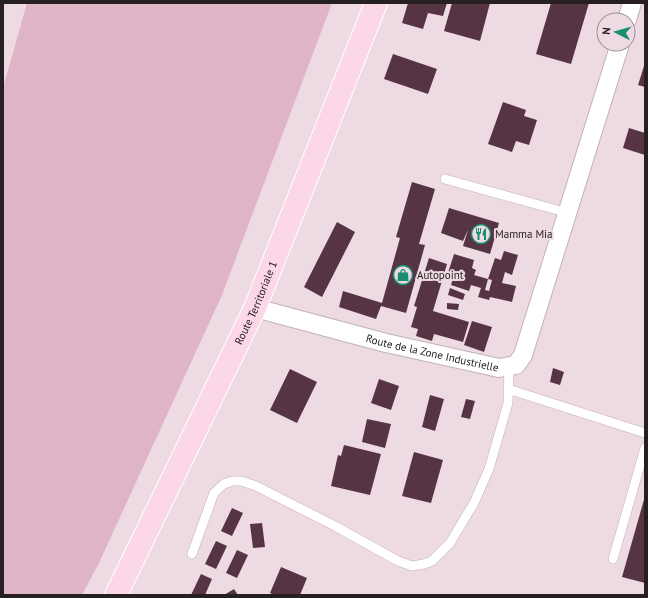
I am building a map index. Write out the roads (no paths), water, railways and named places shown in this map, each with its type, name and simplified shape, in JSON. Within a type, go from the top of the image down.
[{"type":"main road","name":"Route Territoriale 1","points":[[116,595],[255,308],[376,3]]},
{"type":"street","name":"Route de la Zone Industrielle","points":[[255,308],[394,344],[499,368],[516,365],[523,355],[618,52]]},
{"type":"lane","points":[[445,179],[568,213]]},
{"type":"lane","points":[[192,554],[214,493],[224,484],[232,481],[241,481],[256,486],[335,526],[398,561],[412,566],[432,561],[450,543],[474,503],[491,462],[508,403],[509,366]]},
{"type":"lane","points":[[508,390],[645,433]]},
{"type":"lane","points":[[613,559],[645,448]]},
{"type":"place","name":"Mamma Mia","points":[[481,234]]},
{"type":"place","name":"Autopoint","points":[[403,275]]}]
